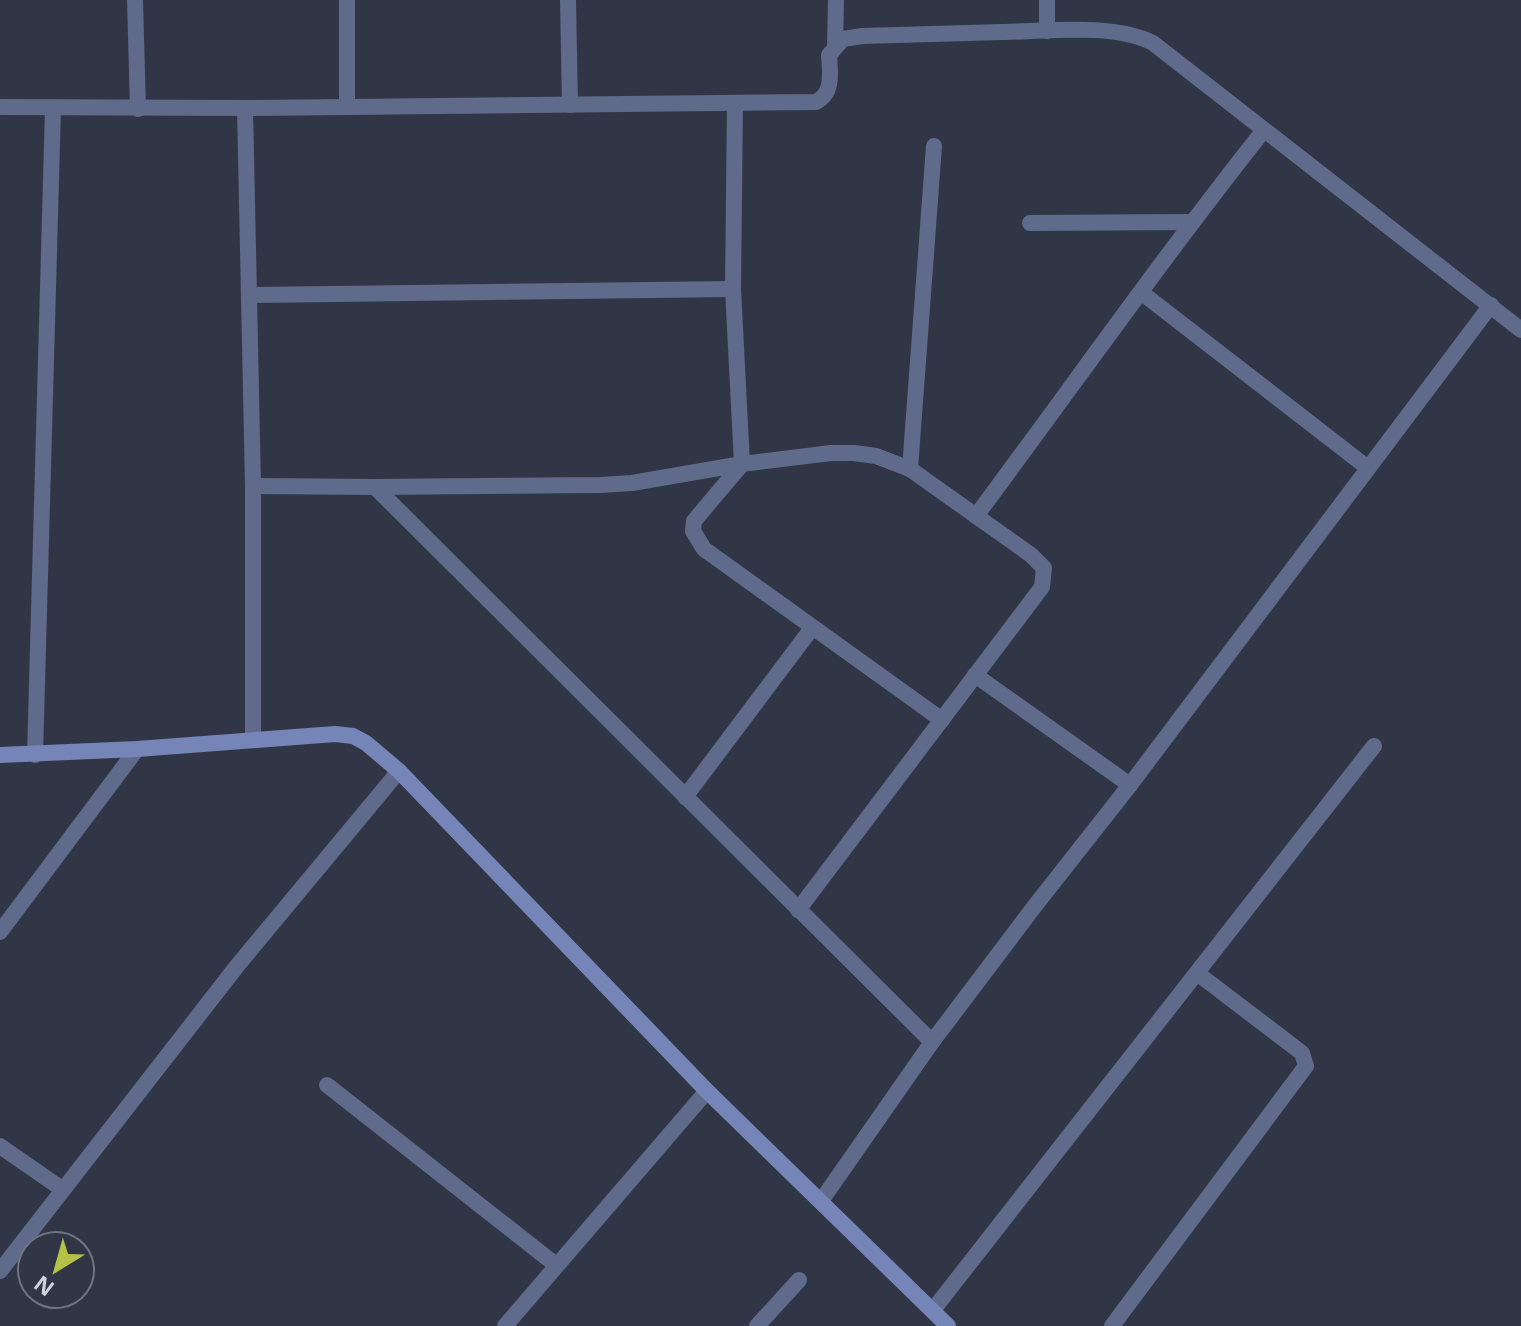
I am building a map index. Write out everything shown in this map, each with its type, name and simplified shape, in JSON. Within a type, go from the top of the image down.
[{"type":"street","points":[[135,0],[138,109]]},
{"type":"street","points":[[347,0],[347,106]]},
{"type":"street","points":[[568,0],[570,105]]},
{"type":"street","points":[[835,46],[836,0]]},
{"type":"street","points":[[1047,0],[1047,31]]},
{"type":"street","points":[[0,107],[138,109],[816,102],[824,98],[829,89],[829,55],[843,39],[1047,31],[1121,32],[1153,43],[1521,330]]},
{"type":"street","points":[[735,103],[733,289],[742,464],[694,521],[693,531],[704,549],[942,720]]},
{"type":"street","points":[[35,755],[53,108]]},
{"type":"street","points":[[245,108],[253,486],[253,739]]},
{"type":"street","points":[[976,516],[1191,222],[1264,130]]},
{"type":"street","points":[[910,469],[934,146]]},
{"type":"street","points":[[1030,223],[1191,222]]},
{"type":"street","points":[[250,295],[733,289]]},
{"type":"street","points":[[1142,293],[1368,468]]},
{"type":"street","points":[[821,1201],[932,1042],[1130,785],[1491,305]]},
{"type":"street","points":[[253,486],[600,485],[632,483],[742,464],[854,453],[876,456],[910,469],[1038,561],[1044,568],[1042,587],[798,910]]},
{"type":"street","points":[[375,487],[932,1042]]},
{"type":"street","points":[[685,797],[812,628]]},
{"type":"street","points":[[975,675],[1130,785]]},
{"type":"street","points":[[0,755],[137,749],[335,734],[353,736],[366,743],[399,771],[707,1091],[948,1326]]},
{"type":"street","points":[[933,1310],[1374,746]]},
{"type":"street","points":[[0,932],[137,749]]},
{"type":"street","points":[[0,1271],[237,966],[399,771]]},
{"type":"street","points":[[1112,1326],[1306,1066],[1302,1053],[1197,973]]},
{"type":"street","points":[[327,1085],[556,1265]]},
{"type":"street","points":[[505,1326],[707,1091]]},
{"type":"street","points":[[0,1146],[62,1189]]},
{"type":"street","points":[[757,1326],[799,1280]]}]
